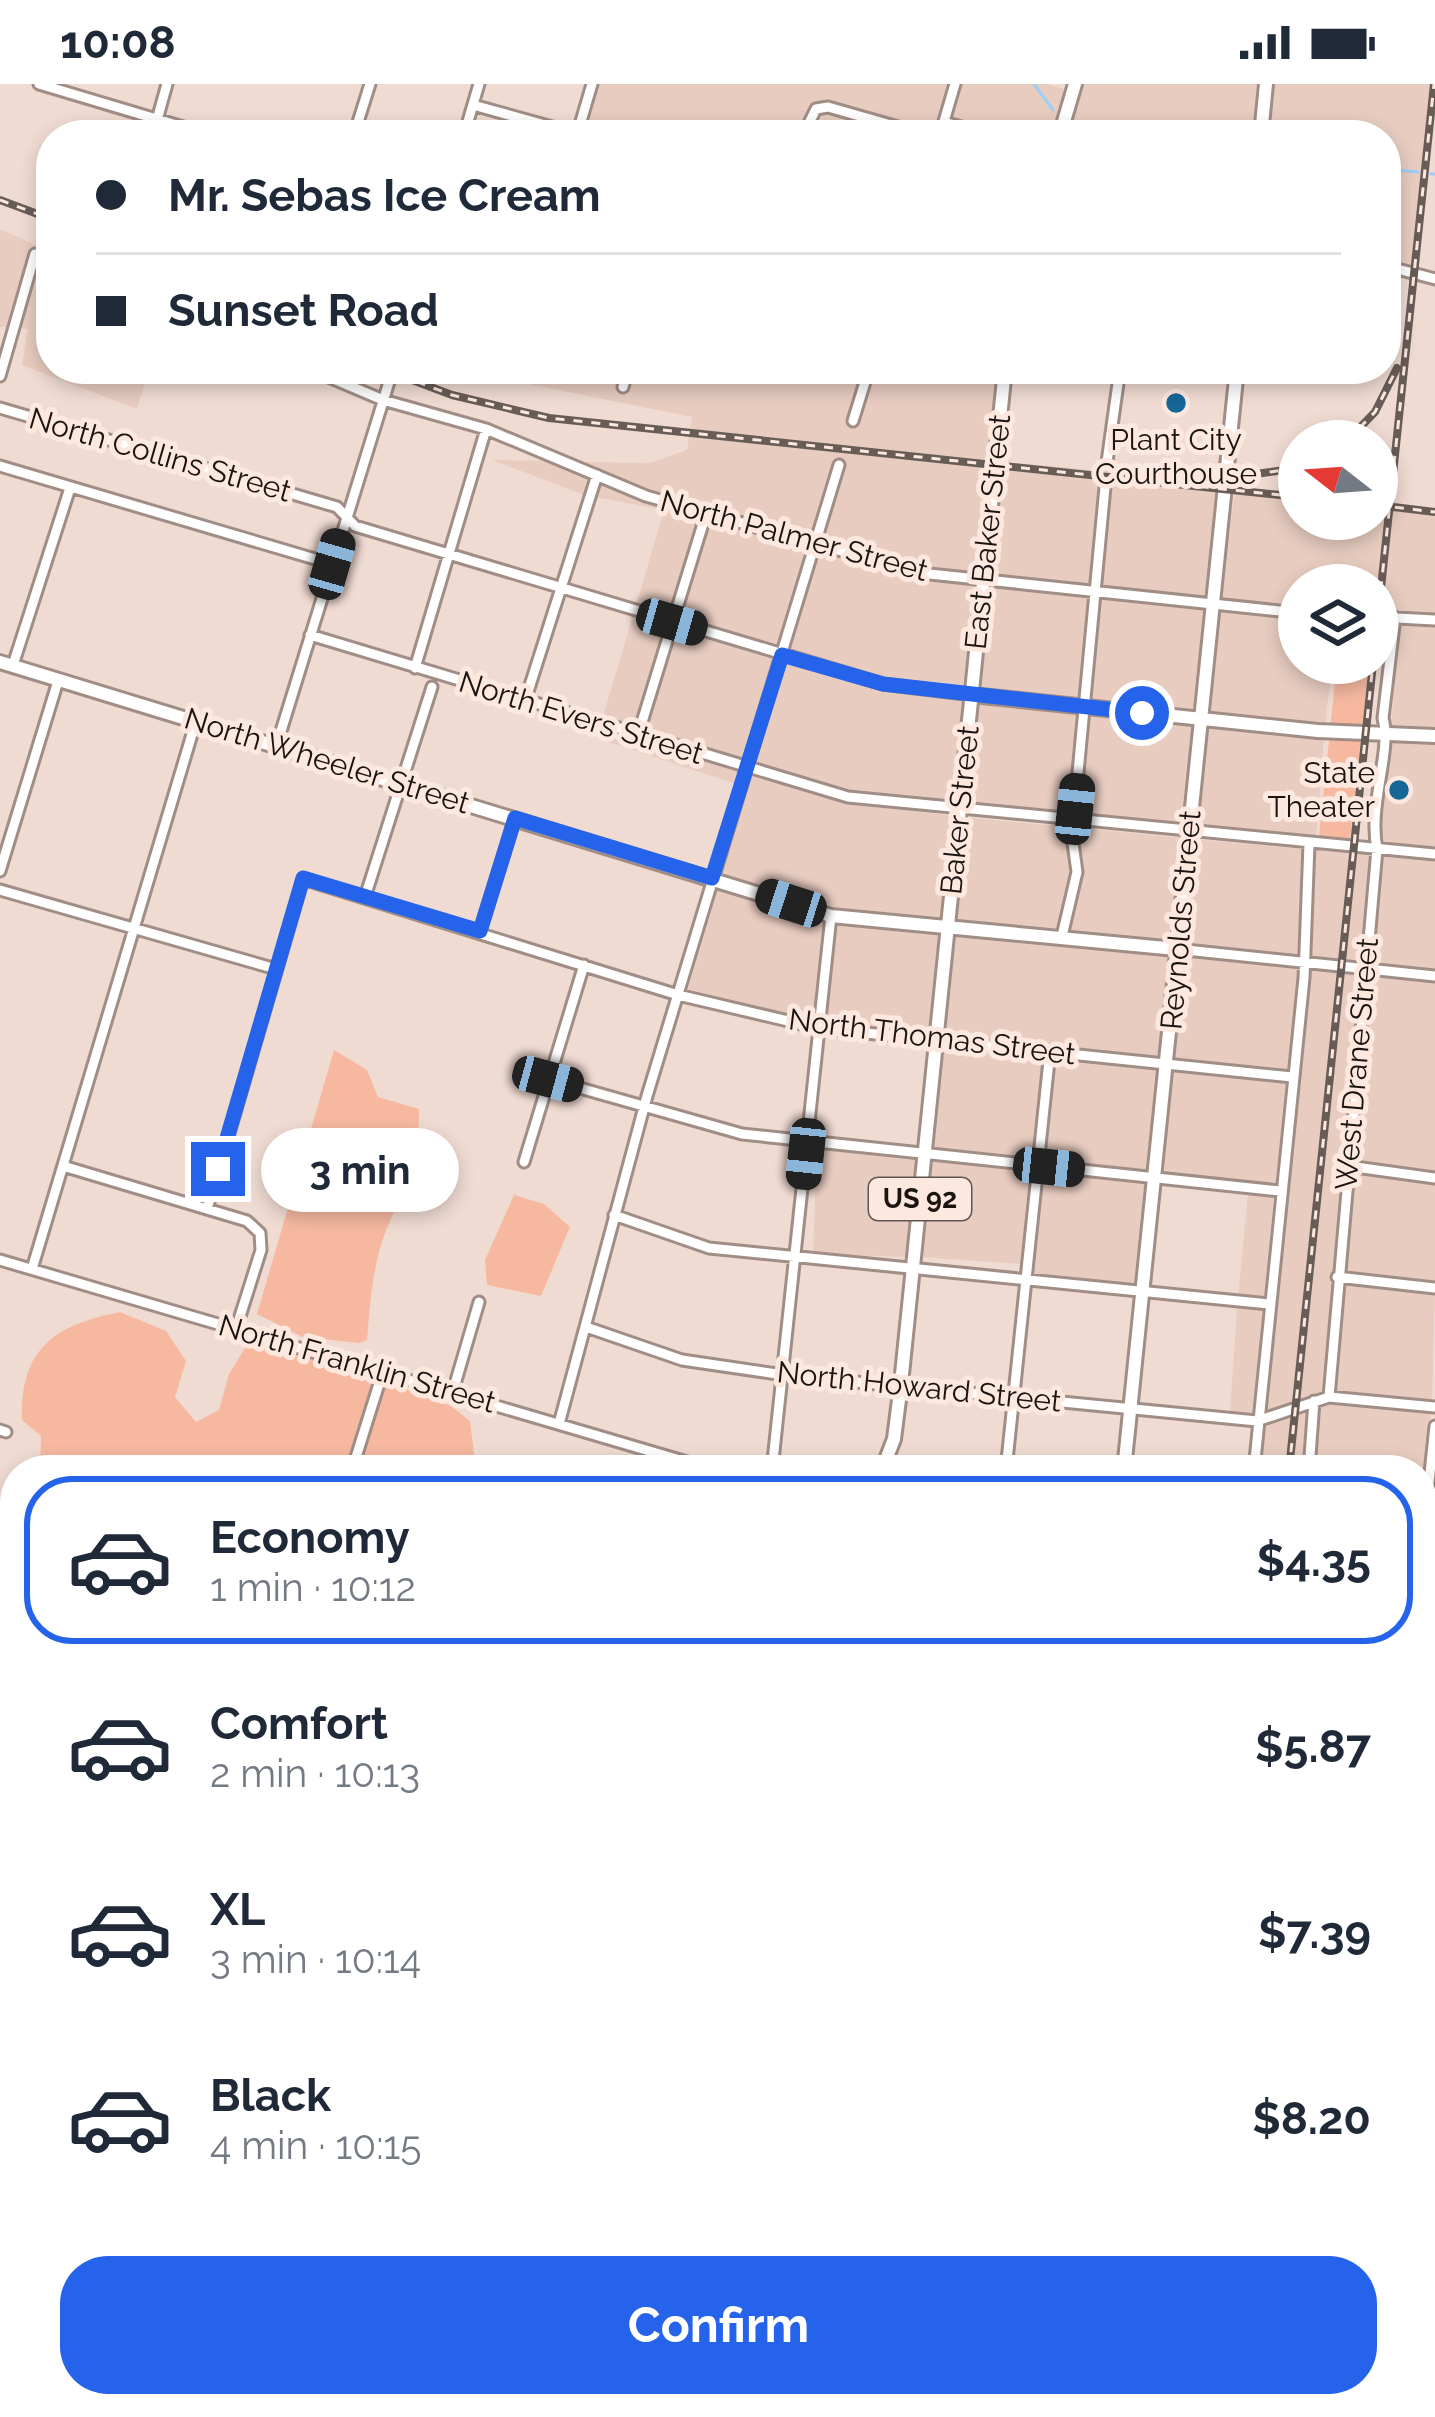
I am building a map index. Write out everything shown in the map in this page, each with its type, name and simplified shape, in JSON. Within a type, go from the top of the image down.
[{"type":"main road","points":[[1262,120],[1266,84]]},
{"type":"main road","points":[[1063,120],[1071,85]]},
{"type":"main road","name":"East Baker Street","points":[[972,695],[1004,384]]},
{"type":"main road","name":"Reynolds Street","points":[[1126,1455],[1235,384]]},
{"type":"main road","name":"North Wheeler Street","points":[[6,663],[831,916],[1176,949]]},
{"type":"main road","name":"North Collins Street","points":[[972,695],[1366,734],[1387,731],[1435,736]]},
{"type":"main road","name":"Baker Street","points":[[948,926],[972,695]]},
{"type":"main road","name":"US 92","points":[[893,1455],[948,926]]},
{"type":"main road","name":"US 92","points":[[888,1455],[894,1439]]},
{"type":"street","points":[[39,84],[157,120],[167,84]]},
{"type":"street","points":[[359,120],[370,84]]},
{"type":"street","points":[[468,120],[479,84]]},
{"type":"street","points":[[583,120],[592,84]]},
{"type":"street","points":[[945,120],[956,84]]},
{"type":"street","points":[[472,105],[526,120]]},
{"type":"street","points":[[810,120],[816,109],[828,107],[874,120]]},
{"type":"street","points":[[0,376],[36,254]]},
{"type":"street","points":[[1401,270],[1435,279]]},
{"type":"street","name":"North Palmer Street","points":[[345,384],[383,400],[486,429],[706,514],[920,574],[1278,611]]},
{"type":"street","points":[[277,744],[388,384]]},
{"type":"street","points":[[853,422],[864,384]]},
{"type":"street","points":[[1107,462],[1118,384]]},
{"type":"street","name":"North Collins Street","points":[[0,408],[337,507],[355,526],[782,655],[883,684],[972,695]]},
{"type":"street","points":[[415,668],[486,429]]},
{"type":"street","points":[[559,1424],[644,1106],[839,465]]},
{"type":"street","points":[[0,466],[332,564]]},
{"type":"street","points":[[525,701],[597,475]]},
{"type":"street","points":[[1061,936],[1076,872],[1073,823],[1105,487]]},
{"type":"street","points":[[6,663],[70,488]]},
{"type":"street","points":[[638,735],[706,514]]},
{"type":"street","points":[[1398,617],[1435,620]]},
{"type":"street","name":"North Evers Street","points":[[310,635],[848,797],[959,812],[1435,854]]},
{"type":"street","points":[[0,871],[58,681]]},
{"type":"street","name":"West Drane Street","points":[[1329,1397],[1388,684]]},
{"type":"street","points":[[365,897],[432,687]]},
{"type":"street","points":[[32,1269],[196,721]]},
{"type":"street","points":[[480,931],[515,818]]},
{"type":"street","points":[[1255,1455],[1306,963],[1309,844]]},
{"type":"street","name":"North Thomas Street","points":[[276,969],[303,878],[677,994],[818,1028],[1292,1077]]},
{"type":"street","points":[[0,890],[276,969],[207,1209]]},
{"type":"street","points":[[774,1455],[831,916]]},
{"type":"street","name":"North Wheeler Street","points":[[1176,949],[1435,976]]},
{"type":"street","points":[[524,1162],[584,965]]},
{"type":"street","points":[[1008,1455],[1050,1051]]},
{"type":"street","points":[[548,1079],[742,1134],[1280,1191]]},
{"type":"street","points":[[63,1166],[248,1222],[260,1233],[261,1250],[236,1328]]},
{"type":"street","points":[[1348,1166],[1435,1178]]},
{"type":"street","points":[[614,1214],[709,1247],[1269,1304]]},
{"type":"street","name":"North Franklin Street","points":[[0,1260],[452,1391],[654,1455]]},
{"type":"street","points":[[1337,1277],[1435,1288]]},
{"type":"street","points":[[452,1391],[479,1302]]},
{"type":"street","name":"North Howard Street","points":[[586,1327],[682,1360],[784,1375],[1257,1421]]},
{"type":"street","points":[[357,1455],[383,1371]]},
{"type":"street","points":[[1257,1421],[1329,1397],[1435,1407]]},
{"type":"street","points":[[1311,1455],[1313,1401]]},
{"type":"shaded area","points":[[592,84],[955,84],[944,120],[584,120]]},
{"type":"shaded area","points":[[961,84],[1047,84],[1067,90],[1059,120],[951,118]]},
{"type":"shaded area","points":[[1080,84],[1261,84],[1257,120],[1070,120]]},
{"type":"shaded area","points":[[1272,84],[1435,84],[1418,269],[1401,265],[1401,120],[1268,120]]},
{"type":"shaded area","points":[[0,229],[36,249],[31,248],[8,327],[0,327]]},
{"type":"shaded area","points":[[36,271],[36,370],[22,365],[28,329],[19,328]]},
{"type":"shaded area","points":[[72,384],[144,384],[137,409]]},
{"type":"shaded area","points":[[529,384],[618,384],[616,390],[626,393],[629,384],[858,384],[846,424],[856,427],[870,384],[998,384],[979,574],[921,569],[822,541],[845,461],[835,459],[812,538],[647,491],[580,462],[650,463],[687,450],[692,417]]},
{"type":"shaded area","points":[[492,460],[554,461],[590,478],[584,495]]},
{"type":"shaded area","points":[[1001,462],[1220,481],[1207,600],[1102,589],[1110,484],[1101,482],[1091,588],[990,576]]},
{"type":"shaded area","points":[[600,482],[699,517],[668,616],[636,606],[664,510],[595,497]]},
{"type":"shaded area","points":[[1236,487],[1278,490],[1278,540],[1398,540],[1398,509],[1435,515],[1435,615],[1398,613],[1398,564],[1278,564],[1278,606],[1218,601]]},
{"type":"shaded area","points":[[709,520],[809,547],[778,649],[679,619]]},
{"type":"shaded area","points":[[819,550],[919,578],[978,584],[967,690],[884,679],[789,652]]},
{"type":"shaded area","points":[[989,585],[1091,598],[1081,702],[978,691]]},
{"type":"shaded area","points":[[1101,599],[1206,610],[1196,714],[1091,703]]},
{"type":"shaded area","points":[[1217,611],[1278,616],[1278,684],[1330,684],[1325,727],[1206,715]]},
{"type":"shaded area","points":[[633,616],[666,625],[634,729],[602,719]]},
{"type":"shaded area","points":[[1399,622],[1435,625],[1435,731],[1391,727],[1394,684],[1398,684]]},
{"type":"shaded area","points":[[676,629],[775,658],[743,762],[645,732]]},
{"type":"shaded area","points":[[786,661],[882,689],[966,699],[955,806],[849,793],[753,765]]},
{"type":"shaded area","points":[[1335,684],[1367,684],[1350,839],[1319,837]]},
{"type":"shaded area","points":[[976,701],[1080,712],[1069,817],[965,807]]},
{"type":"shaded area","points":[[1090,713],[1195,724],[1184,828],[1079,818]]},
{"type":"shaded area","points":[[1205,725],[1324,736],[1316,839],[1195,829]]},
{"type":"shaded area","points":[[600,729],[740,771],[736,784],[597,738]]},
{"type":"shaded area","points":[[1391,737],[1435,741],[1435,849],[1381,844],[1382,775]]},
{"type":"shaded area","points":[[751,774],[848,802],[954,816],[943,920],[831,911],[721,876]]},
{"type":"shaded area","points":[[964,817],[1068,827],[1071,872],[1057,931],[954,921]]},
{"type":"shaded area","points":[[1079,828],[1183,838],[1171,943],[1068,932],[1082,873]]},
{"type":"shaded area","points":[[1193,839],[1305,849],[1299,957],[1182,944]]},
{"type":"shaded area","points":[[1316,850],[1371,854],[1361,964],[1310,958]]},
{"type":"shaded area","points":[[1382,854],[1435,859],[1435,971],[1372,965]]},
{"type":"shaded area","points":[[719,885],[825,919],[814,1021],[688,989]]},
{"type":"shaded area","points":[[836,921],[942,930],[932,1030],[824,1022]]},
{"type":"shaded area","points":[[953,931],[1170,953],[1162,1059],[944,1035]]},
{"type":"shaded area","points":[[1181,954],[1300,967],[1287,1071],[1173,1061]]},
{"type":"shaded area","points":[[1311,968],[1360,973],[1323,1393],[1264,1413]]},
{"type":"shaded area","points":[[1371,975],[1435,981],[1435,1173],[1354,1162]]},
{"type":"shaded area","points":[[943,1045],[1044,1055],[1034,1161],[930,1150]]},
{"type":"shaded area","points":[[334,1050],[367,1070],[378,1097],[419,1109],[413,1160],[380,1249],[367,1340],[359,1343],[303,1337],[257,1314]]},
{"type":"shaded area","points":[[1055,1056],[1161,1069],[1151,1174],[1045,1162]]},
{"type":"shaded area","points":[[1172,1070],[1286,1081],[1275,1186],[1162,1175]]},
{"type":"shaded area","points":[[817,1149],[918,1159],[908,1257],[813,1254]]},
{"type":"shaded area","points":[[929,1160],[1033,1171],[1023,1264],[919,1257]]},
{"type":"shaded area","points":[[1353,1171],[1435,1183],[1435,1283],[1343,1273]]},
{"type":"shaded area","points":[[1044,1172],[1150,1183],[1139,1289],[1032,1278]]},
{"type":"shaded area","points":[[1248,1194],[1274,1196],[1264,1299],[1238,1297]]},
{"type":"shaded area","points":[[514,1195],[544,1204],[570,1227],[541,1296],[487,1285],[485,1260]]},
{"type":"shaded area","points":[[1342,1283],[1435,1293],[1432,1402],[1334,1393]]},
{"type":"shaded area","points":[[1237,1307],[1263,1309],[1253,1416],[1230,1414]]},
{"type":"shaded area","points":[[120,1312],[166,1331],[186,1361],[175,1397],[196,1422],[219,1410],[229,1374],[247,1345],[321,1358],[376,1377],[352,1455],[40,1455],[41,1436],[22,1420],[27,1375],[35,1358],[59,1333]]},
{"type":"shaded area","points":[[386,1381],[451,1406],[470,1421],[474,1455],[363,1455]]},
{"type":"shaded area","points":[[1319,1405],[1431,1411],[1426,1455],[1316,1455]]},
{"type":"shaded area","points":[[1308,1408],[1305,1455],[1260,1455],[1263,1425]]},
{"type":"waterway","points":[[1034,84],[1053,110]]},
{"type":"waterway","points":[[1401,170],[1418,172]]},
{"type":"railway","points":[[1384,564],[1434,84]]},
{"type":"railway","points":[[0,200],[36,213]]},
{"type":"railway","points":[[423,384],[549,418],[1278,495]]},
{"type":"railway","points":[[1367,420],[1389,384]]},
{"type":"railway","points":[[1234,477],[1278,471]]},
{"type":"railway","points":[[1398,508],[1435,512]]},
{"type":"railway","points":[[1291,1455],[1371,684]]},
{"type":"place","name":"Plant City Courthouse","points":[[1176,403]]},
{"type":"place","name":"State Theater","points":[[1399,790]]},
{"type":"route","points":[[218,1169],[303,878],[480,931],[515,818],[712,878],[782,655],[883,684],[1142,713]]}]
